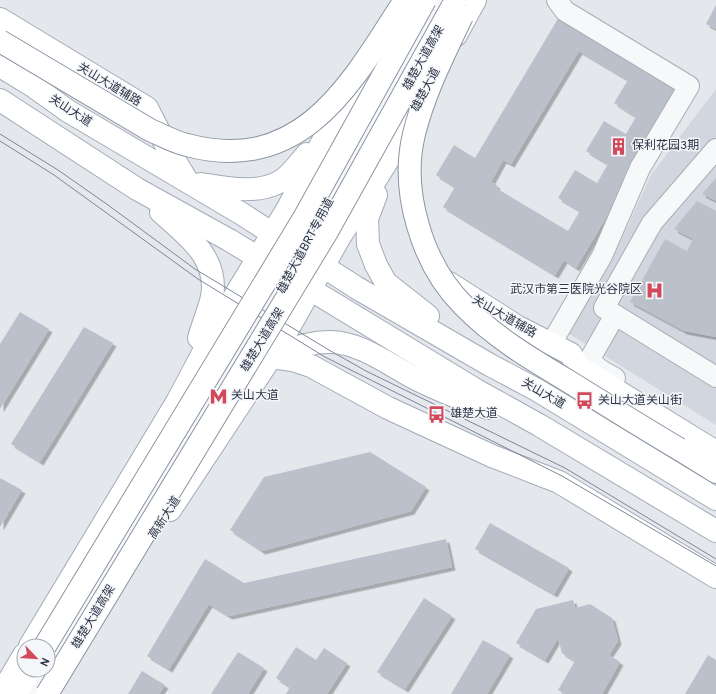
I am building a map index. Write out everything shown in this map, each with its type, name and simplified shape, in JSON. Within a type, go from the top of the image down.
[{"type":"main road","points":[[0,42],[150,130],[186,145],[223,152],[242,151],[282,141],[304,128],[322,114],[358,72],[405,0]]},
{"type":"main road","points":[[188,182],[231,189],[268,186],[288,176],[328,131],[364,79],[411,0]]},
{"type":"main road","points":[[50,638],[304,218],[425,0]]},
{"type":"main road","name":"雄楚大道高架","points":[[47,694],[328,230],[456,0]]},
{"type":"main road","points":[[471,0],[437,72],[422,109],[414,135],[410,168],[412,198],[418,226],[429,256],[451,291],[462,305],[490,330],[522,353],[716,472]]},
{"type":"main road","name":"雄楚大道","points":[[274,351],[388,160],[475,0]]},
{"type":"main road","name":"关山大道辅路","points":[[0,19],[147,108],[169,151],[188,182]]},
{"type":"main road","name":"关山大道","points":[[0,66],[33,86],[68,111],[273,234],[357,288],[555,401],[716,500]]},
{"type":"main road","points":[[0,100],[137,189],[285,274],[476,390],[539,424],[716,532]]},
{"type":"main road","name":"关山大道辅路","points":[[415,111],[401,166],[400,190],[414,240],[426,260],[452,286],[518,327],[551,344],[716,452]]},
{"type":"main road","points":[[35,638],[177,402],[221,319],[288,208],[328,131]]},
{"type":"main road","points":[[388,160],[367,219],[368,244],[376,265],[386,283],[490,365],[518,327]]},
{"type":"main road","points":[[137,189],[198,246],[209,265],[212,297],[177,402]]},
{"type":"main road","points":[[274,351],[311,344],[333,342],[347,345],[375,356],[418,380],[470,403],[539,424]]},
{"type":"main road","points":[[274,351],[293,360],[311,366],[388,408],[492,456],[559,482],[716,577]]},
{"type":"main road","name":"高新大道","points":[[56,694],[132,568],[274,351]]},
{"type":"main road","points":[[555,401],[574,360]]},
{"type":"main road","points":[[1,694],[16,669]]},
{"type":"main road","points":[[16,694],[25,678]]},
{"type":"street","name":"雄楚大道BRT专用道","points":[[56,654],[285,274],[429,0]]},
{"type":"street","name":"雄楚大道BRT专用道","points":[[298,250],[440,0]]},
{"type":"street","points":[[551,344],[602,256],[640,168],[689,86],[565,11],[557,0]]},
{"type":"street","points":[[716,149],[652,223],[610,311],[594,349],[591,361],[596,366],[716,440]]},
{"type":"street","name":"雄楚大道BRT专用道","points":[[41,694],[260,335],[285,274]]},
{"type":"street","points":[[574,360],[578,352],[610,311]]},
{"type":"street","points":[[610,311],[716,377]]},
{"type":"street","points":[[31,694],[41,678]]},
{"type":"shaded area","name":"武汉市第三医院光谷院区","points":[[716,89],[716,425],[568,333],[618,247],[651,175]]},
{"type":"building","points":[[716,5],[716,29],[706,24]]},
{"type":"building","name":"保利花园3期","points":[[559,17],[682,90],[576,268],[564,260],[555,275],[443,207],[455,187],[436,175],[454,145],[475,158]],"holes":[[[579,51],[628,80],[614,103],[636,117],[626,134],[604,121],[586,151],[608,164],[597,183],[575,170],[558,198],[580,211],[568,231],[496,188],[497,185],[491,182],[503,160],[511,164]]]},
{"type":"building","points":[[716,178],[716,201],[702,194]]},
{"type":"building","points":[[697,201],[716,211],[716,337],[684,331],[630,302],[665,239],[687,251],[693,239],[674,229]]},
{"type":"building","points":[[20,312],[49,329],[0,409],[0,344]]},
{"type":"building","points":[[84,327],[113,343],[40,462],[11,444]]},
{"type":"building","points":[[370,452],[426,487],[411,511],[262,551],[230,530],[264,477]]},
{"type":"building","points":[[0,478],[22,490],[0,527]]},
{"type":"building","points":[[490,523],[569,568],[554,594],[475,549]]},
{"type":"building","points":[[446,539],[452,567],[229,616],[209,604],[169,669],[147,656],[205,559],[244,583]]},
{"type":"building","points":[[424,598],[452,616],[405,689],[377,672]]},
{"type":"building","points":[[573,600],[575,608],[590,604],[612,618],[618,641],[609,655],[620,662],[602,694],[565,694],[558,690],[575,661],[562,653],[558,638],[545,660],[516,643],[536,609]]},
{"type":"building","points":[[483,640],[510,655],[487,694],[451,694]]},
{"type":"building","points":[[296,647],[316,660],[324,648],[347,663],[327,694],[286,694],[290,687],[276,678]]},
{"type":"building","points":[[238,652],[264,668],[248,694],[211,694]]},
{"type":"building","points":[[708,655],[716,660],[716,694],[685,694]]},
{"type":"building","points":[[142,671],[165,685],[159,694],[128,694]]},
{"type":"tram line","points":[[0,134],[58,170],[195,269],[329,350],[366,371],[565,468],[716,559]]},
{"type":"tram line","points":[[0,141],[54,175],[198,279],[325,357],[562,476],[716,566]]},
{"type":"place","name":"保利花园3期","points":[[619,146]]},
{"type":"place","name":"武汉市第三医院光谷院区","points":[[655,290]]},
{"type":"place","name":"关山大道","points":[[218,396]]},
{"type":"place","name":"关山大道关山街","points":[[585,401]]},
{"type":"place","name":"雄楚大道","points":[[437,414]]}]
